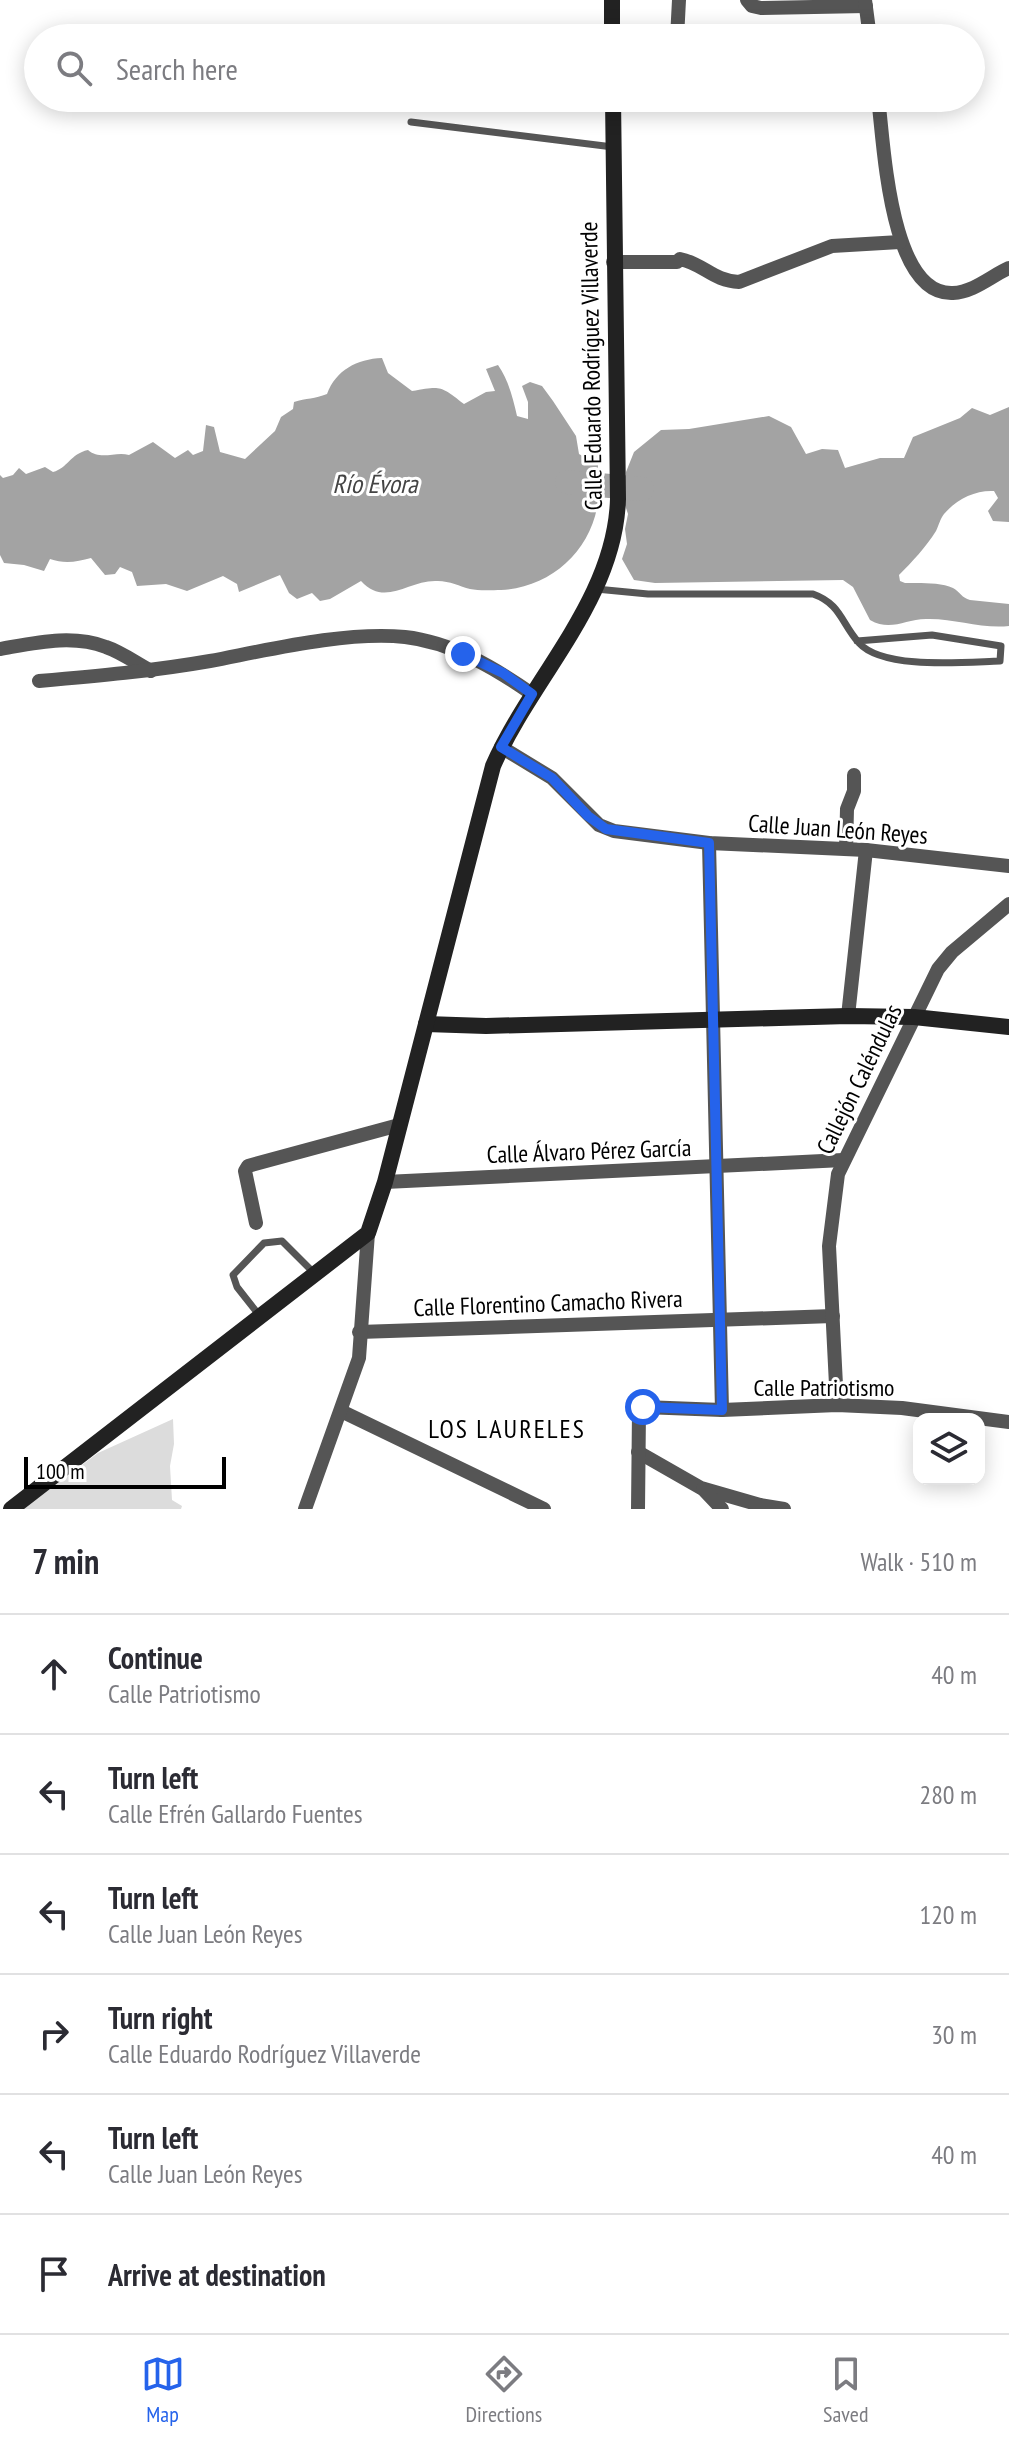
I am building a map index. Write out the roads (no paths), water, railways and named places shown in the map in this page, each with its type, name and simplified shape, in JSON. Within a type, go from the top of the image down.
[{"type":"street","points":[[612,0],[612,24]]},
{"type":"street","points":[[678,24],[679,0]]},
{"type":"street","points":[[747,0],[752,6],[761,8],[866,3],[868,24]]},
{"type":"street","name":"Calle Eduardo Rodríguez Villaverde","points":[[368,1233],[385,1182],[485,789],[501,747],[596,589],[612,548],[617,520],[613,112]]},
{"type":"street","points":[[880,112],[894,219],[900,242],[923,281],[937,291],[952,293],[968,290],[1009,268]]},
{"type":"street","points":[[613,262],[677,262],[680,259],[692,262],[725,282],[739,282],[832,246],[900,242]]},
{"type":"street","points":[[39,681],[151,671],[335,640],[405,637],[435,643],[463,654],[503,673],[532,694]]},
{"type":"street","points":[[0,649],[51,641],[82,641],[107,647],[151,671]]},
{"type":"street","name":"Calle Juan León Reyes","points":[[501,747],[552,778],[588,816],[606,829],[709,843],[866,850],[1009,866]]},
{"type":"street","points":[[846,849],[847,813],[854,791],[854,775]]},
{"type":"street","points":[[709,843],[722,1410]]},
{"type":"street","points":[[848,1016],[866,850]]},
{"type":"street","name":"Callejón Caléndulas","points":[[837,1405],[830,1231],[835,1188],[843,1160],[934,976],[952,952],[1009,904]]},
{"type":"street","points":[[426,1024],[486,1026],[848,1016],[914,1017],[1009,1027]]},
{"type":"street","points":[[256,1223],[245,1171],[248,1166],[399,1125]]},
{"type":"street","name":"Calle Álvaro Pérez García","points":[[385,1182],[843,1160]]},
{"type":"street","points":[[11,1509],[368,1233]]},
{"type":"street","points":[[305,1509],[359,1358],[368,1233]]},
{"type":"street","name":"Calle Florentino Camacho Rivera","points":[[359,1332],[833,1316]]},
{"type":"street","name":"Calle Patriotismo","points":[[638,1452],[640,1409],[643,1407],[722,1410],[837,1405],[902,1408],[1009,1422]]},
{"type":"street","points":[[341,1411],[544,1509]]},
{"type":"street","points":[[638,1509],[638,1452],[701,1488],[784,1509]]},
{"type":"street","points":[[701,1488],[722,1509]]},
{"type":"lane","points":[[411,122],[613,147]]},
{"type":"lane","points":[[596,589],[648,594],[813,594],[831,602],[857,641],[872,653],[932,662],[1000,661],[1001,646],[946,636],[857,641]]},
{"type":"lane","points":[[259,1315],[237,1287],[233,1275],[264,1243],[282,1241],[314,1273]]},
{"type":"water","name":"Río Évora","points":[[382,358],[388,373],[412,391],[440,388],[464,404],[486,392],[495,391],[486,369],[498,365],[517,416],[528,419],[528,402],[522,386],[530,382],[542,386],[576,436],[579,454],[586,458],[598,453],[599,495],[592,525],[585,540],[563,566],[535,583],[518,588],[478,590],[435,581],[379,592],[361,581],[330,599],[320,601],[312,593],[297,599],[289,593],[280,575],[239,592],[237,584],[223,576],[187,591],[166,584],[137,586],[132,572],[120,567],[115,574],[105,575],[91,558],[70,562],[50,559],[44,571],[4,563],[0,555],[0,475],[3,478],[13,475],[19,468],[26,474],[45,467],[53,472],[88,450],[98,455],[129,455],[153,442],[175,458],[188,450],[193,455],[203,451],[206,425],[214,427],[220,452],[245,459],[275,431],[281,417],[293,409],[294,402],[327,394],[336,378],[348,367]]},
{"type":"water","points":[[1009,407],[1009,522],[993,521],[988,511],[998,498],[994,491],[967,496],[944,514],[928,543],[899,575],[900,581],[905,583],[942,585],[953,588],[970,600],[1009,604],[1009,626],[926,619],[885,625],[870,620],[853,587],[843,580],[655,583],[634,580],[622,559],[627,544],[626,472],[634,452],[661,430],[689,429],[769,416],[791,427],[806,454],[822,449],[838,450],[845,468],[880,458],[904,458],[913,437],[960,418],[972,408],[990,415]]},
{"type":"waterway","name":"Río Évora","points":[[567,482],[642,489]]},
{"type":"district","name":"LOS LAURELES","points":[[507,1428]]}]
